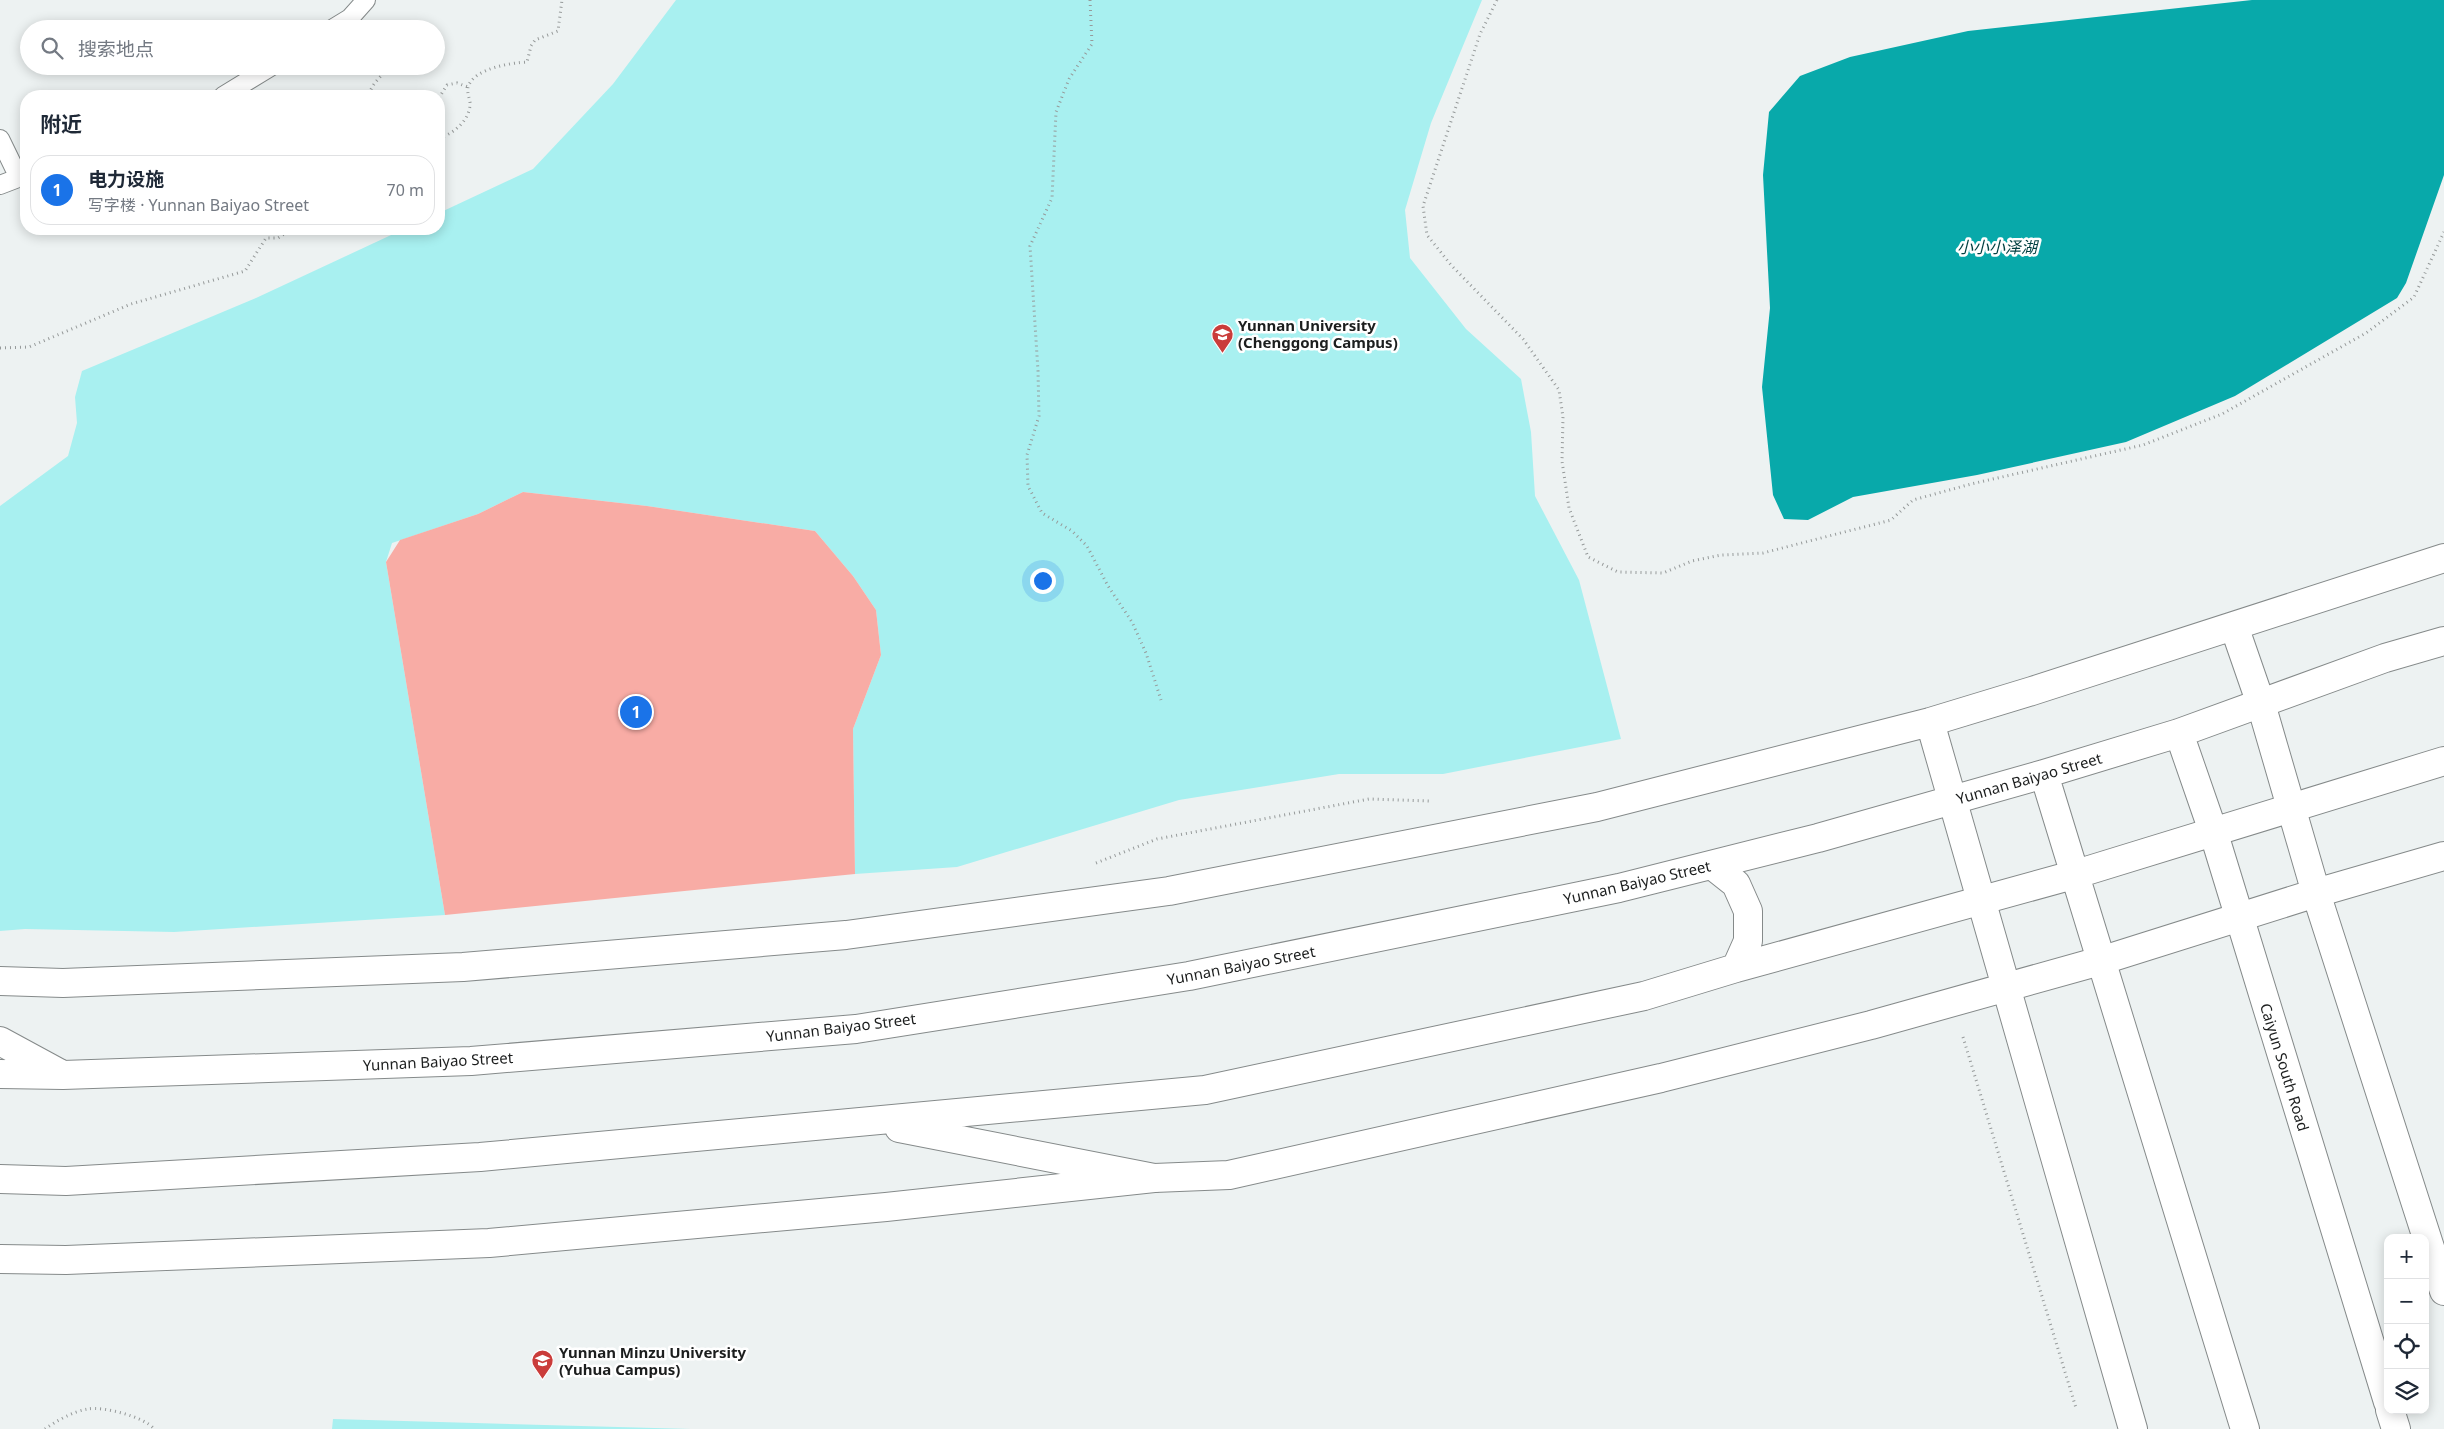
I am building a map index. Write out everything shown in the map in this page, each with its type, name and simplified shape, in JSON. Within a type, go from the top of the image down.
[{"type":"main road","points":[[0,981],[63,984],[463,967],[846,935],[1169,891],[1597,807],[1930,722],[2444,558]]},
{"type":"main road","points":[[2234,626],[2261,704],[2316,893],[2444,1291]]},
{"type":"main road","name":"Yunnan Baiyao Street","points":[[0,1074],[63,1075],[471,1062],[856,1029],[1189,976],[1620,888],[1712,865],[1954,800],[2179,733],[2385,658],[2444,640]]},
{"type":"main road","points":[[1930,722],[1954,800],[2133,1429]]},
{"type":"main road","name":"Caiyun South Road","points":[[2179,733],[2214,834],[2384,1389]]},
{"type":"main road","points":[[0,1179],[66,1181],[480,1157],[1205,1090],[1644,996],[1736,968],[2074,875],[2214,834],[2290,808],[2444,762]]},
{"type":"main road","points":[[2044,774],[2245,1429]]},
{"type":"main road","points":[[0,1258],[66,1260],[489,1243],[886,1207],[1154,1178],[1229,1175],[1660,1078],[1953,1003],[2100,961],[2240,919],[2316,893],[2444,856]]},
{"type":"main road","points":[[1712,865],[1736,884],[1748,911],[1748,941],[1736,968]]},
{"type":"main road","points":[[0,1041],[63,1075]]},
{"type":"main road","points":[[871,1122],[1154,1178]]},
{"type":"main road","points":[[2391,1414],[2396,1429]]},
{"type":"lane","points":[[347,20],[366,0]]},
{"type":"lane","points":[[233,90],[257,75]]},
{"type":"lane","points":[[0,140],[20,171]]},
{"type":"lane","points":[[0,185],[20,177]]},
{"type":"path","points":[[445,135],[455,130],[466,118],[470,103],[468,87],[472,80],[497,65],[527,62],[531,46],[535,40],[558,31],[562,0]]},
{"type":"path","points":[[1090,0],[1092,44],[1069,80],[1056,112],[1052,198],[1030,246],[1039,416],[1028,455],[1028,486],[1042,513],[1072,531],[1087,546],[1108,586],[1132,622],[1146,653],[1161,700]]},
{"type":"path","points":[[1496,0],[1480,34],[1423,206],[1427,235],[1451,265],[1523,339],[1559,390],[1563,417],[1562,461],[1569,508],[1588,557],[1618,572],[1663,573],[1692,561],[1721,555],[1764,553],[1797,546],[1892,520],[1913,500],[1971,484],[2143,446],[2222,414],[2366,333],[2414,297],[2444,232]]},
{"type":"path","points":[[371,90],[372,86],[383,75]]},
{"type":"path","points":[[444,90],[447,85],[457,83],[468,87]]},
{"type":"path","points":[[0,348],[29,347],[131,304],[245,271],[266,238],[278,238],[283,235]]},
{"type":"path","points":[[1953,1003],[2076,1408]]},
{"type":"path","points":[[45,1429],[89,1408],[118,1412],[141,1419],[149,1422],[154,1429]]},
{"type":"shaded area","points":[[676,0],[1482,0],[1431,123],[1405,210],[1410,258],[1466,329],[1521,379],[1531,432],[1535,496],[1579,580],[1621,739],[1443,774],[1339,774],[1179,800],[957,867],[855,874],[853,729],[881,655],[876,610],[853,576],[815,531],[647,506],[523,492],[478,514],[392,543],[386,562],[445,915],[174,932],[25,929],[0,931],[0,506],[68,456],[77,423],[75,397],[82,371],[256,298],[391,235],[445,235],[445,210],[533,169],[613,84]]},
{"type":"shaded area","points":[[333,1419],[691,1429],[332,1429]]},
{"type":"water","name":"小小小泽湖","points":[[2252,0],[2444,0],[2444,175],[2406,283],[2397,298],[2235,396],[2126,442],[1977,475],[1853,497],[1808,520],[1784,519],[1773,495],[1762,387],[1770,308],[1763,175],[1769,112],[1800,76],[1850,57],[1968,31]]},
{"type":"building","points":[[523,492],[647,506],[815,531],[853,576],[876,610],[881,655],[853,729],[855,874],[445,915],[386,562],[400,540],[478,514]]},
{"type":"place","name":"Yunnan University (Chenggong Campus)","points":[[1222,353]]},
{"type":"place","name":"电力设施","points":[[636,712]]},
{"type":"place","name":"Yunnan Minzu University (Yuhua Campus)","points":[[543,1380]]}]
